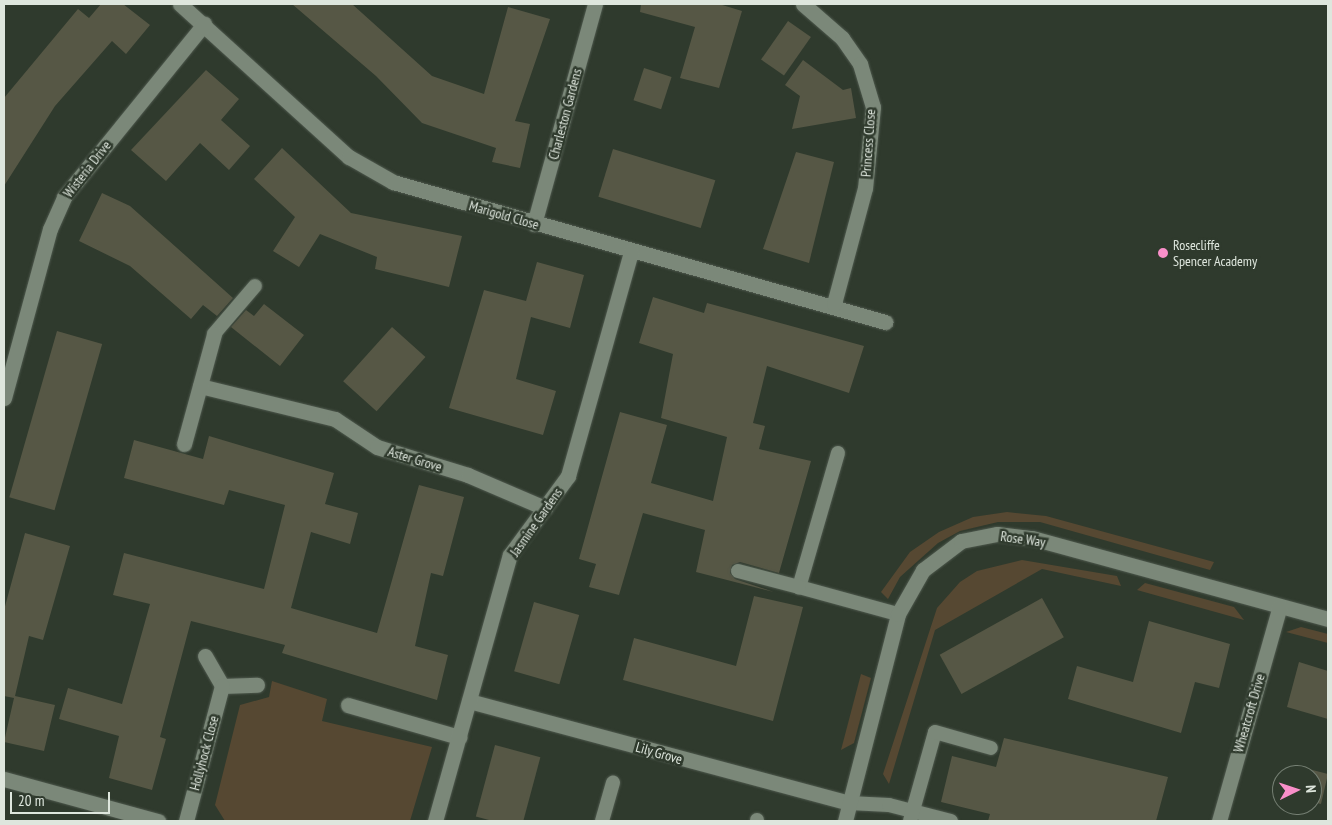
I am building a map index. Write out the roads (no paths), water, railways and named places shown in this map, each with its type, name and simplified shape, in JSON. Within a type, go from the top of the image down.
[{"type":"street","name":"Marigold Close","points":[[180,4],[348,157],[393,182],[631,252],[834,304],[885,322]]},
{"type":"street","name":"Charleston Gardens","points":[[534,224],[595,4]]},
{"type":"street","name":"Princess Close","points":[[803,4],[842,38],[860,64],[873,107],[865,188],[834,304]]},
{"type":"street","name":"Wisteria Drive","points":[[4,398],[50,229],[64,197],[204,24]]},
{"type":"street","name":"Jasmine Gardens","points":[[439,820],[459,737],[510,555],[568,476],[631,252]]},
{"type":"street","points":[[184,444],[214,334]]},
{"type":"street","name":"Aster Grove","points":[[200,386],[334,419],[377,447],[468,475],[545,508]]},
{"type":"street","name":"Rose Way","points":[[845,821],[898,614],[910,588],[941,554],[961,541],[997,534],[1032,538],[1328,618]]},
{"type":"street","name":"Wheatcroft Drive","points":[[1219,821],[1280,606]]},
{"type":"street","points":[[205,656],[222,686],[258,686]]},
{"type":"street","name":"Hollyhock Close","points":[[186,821],[222,686]]},
{"type":"street","name":"Lily Grove","points":[[470,701],[849,803]]},
{"type":"street","points":[[348,705],[459,737]]},
{"type":"street","points":[[4,779],[158,821]]},
{"type":"lane","points":[[214,334],[255,286]]},
{"type":"lane","points":[[799,587],[838,453]]},
{"type":"lane","points":[[738,572],[898,614]]},
{"type":"lane","points":[[911,816],[935,732],[992,748]]},
{"type":"lane","points":[[602,821],[613,783]]},
{"type":"lane","points":[[849,803],[911,816],[952,821]]},
{"type":"place","name":"Rosecliffe Spencer Academy","points":[[1163,253]]}]
